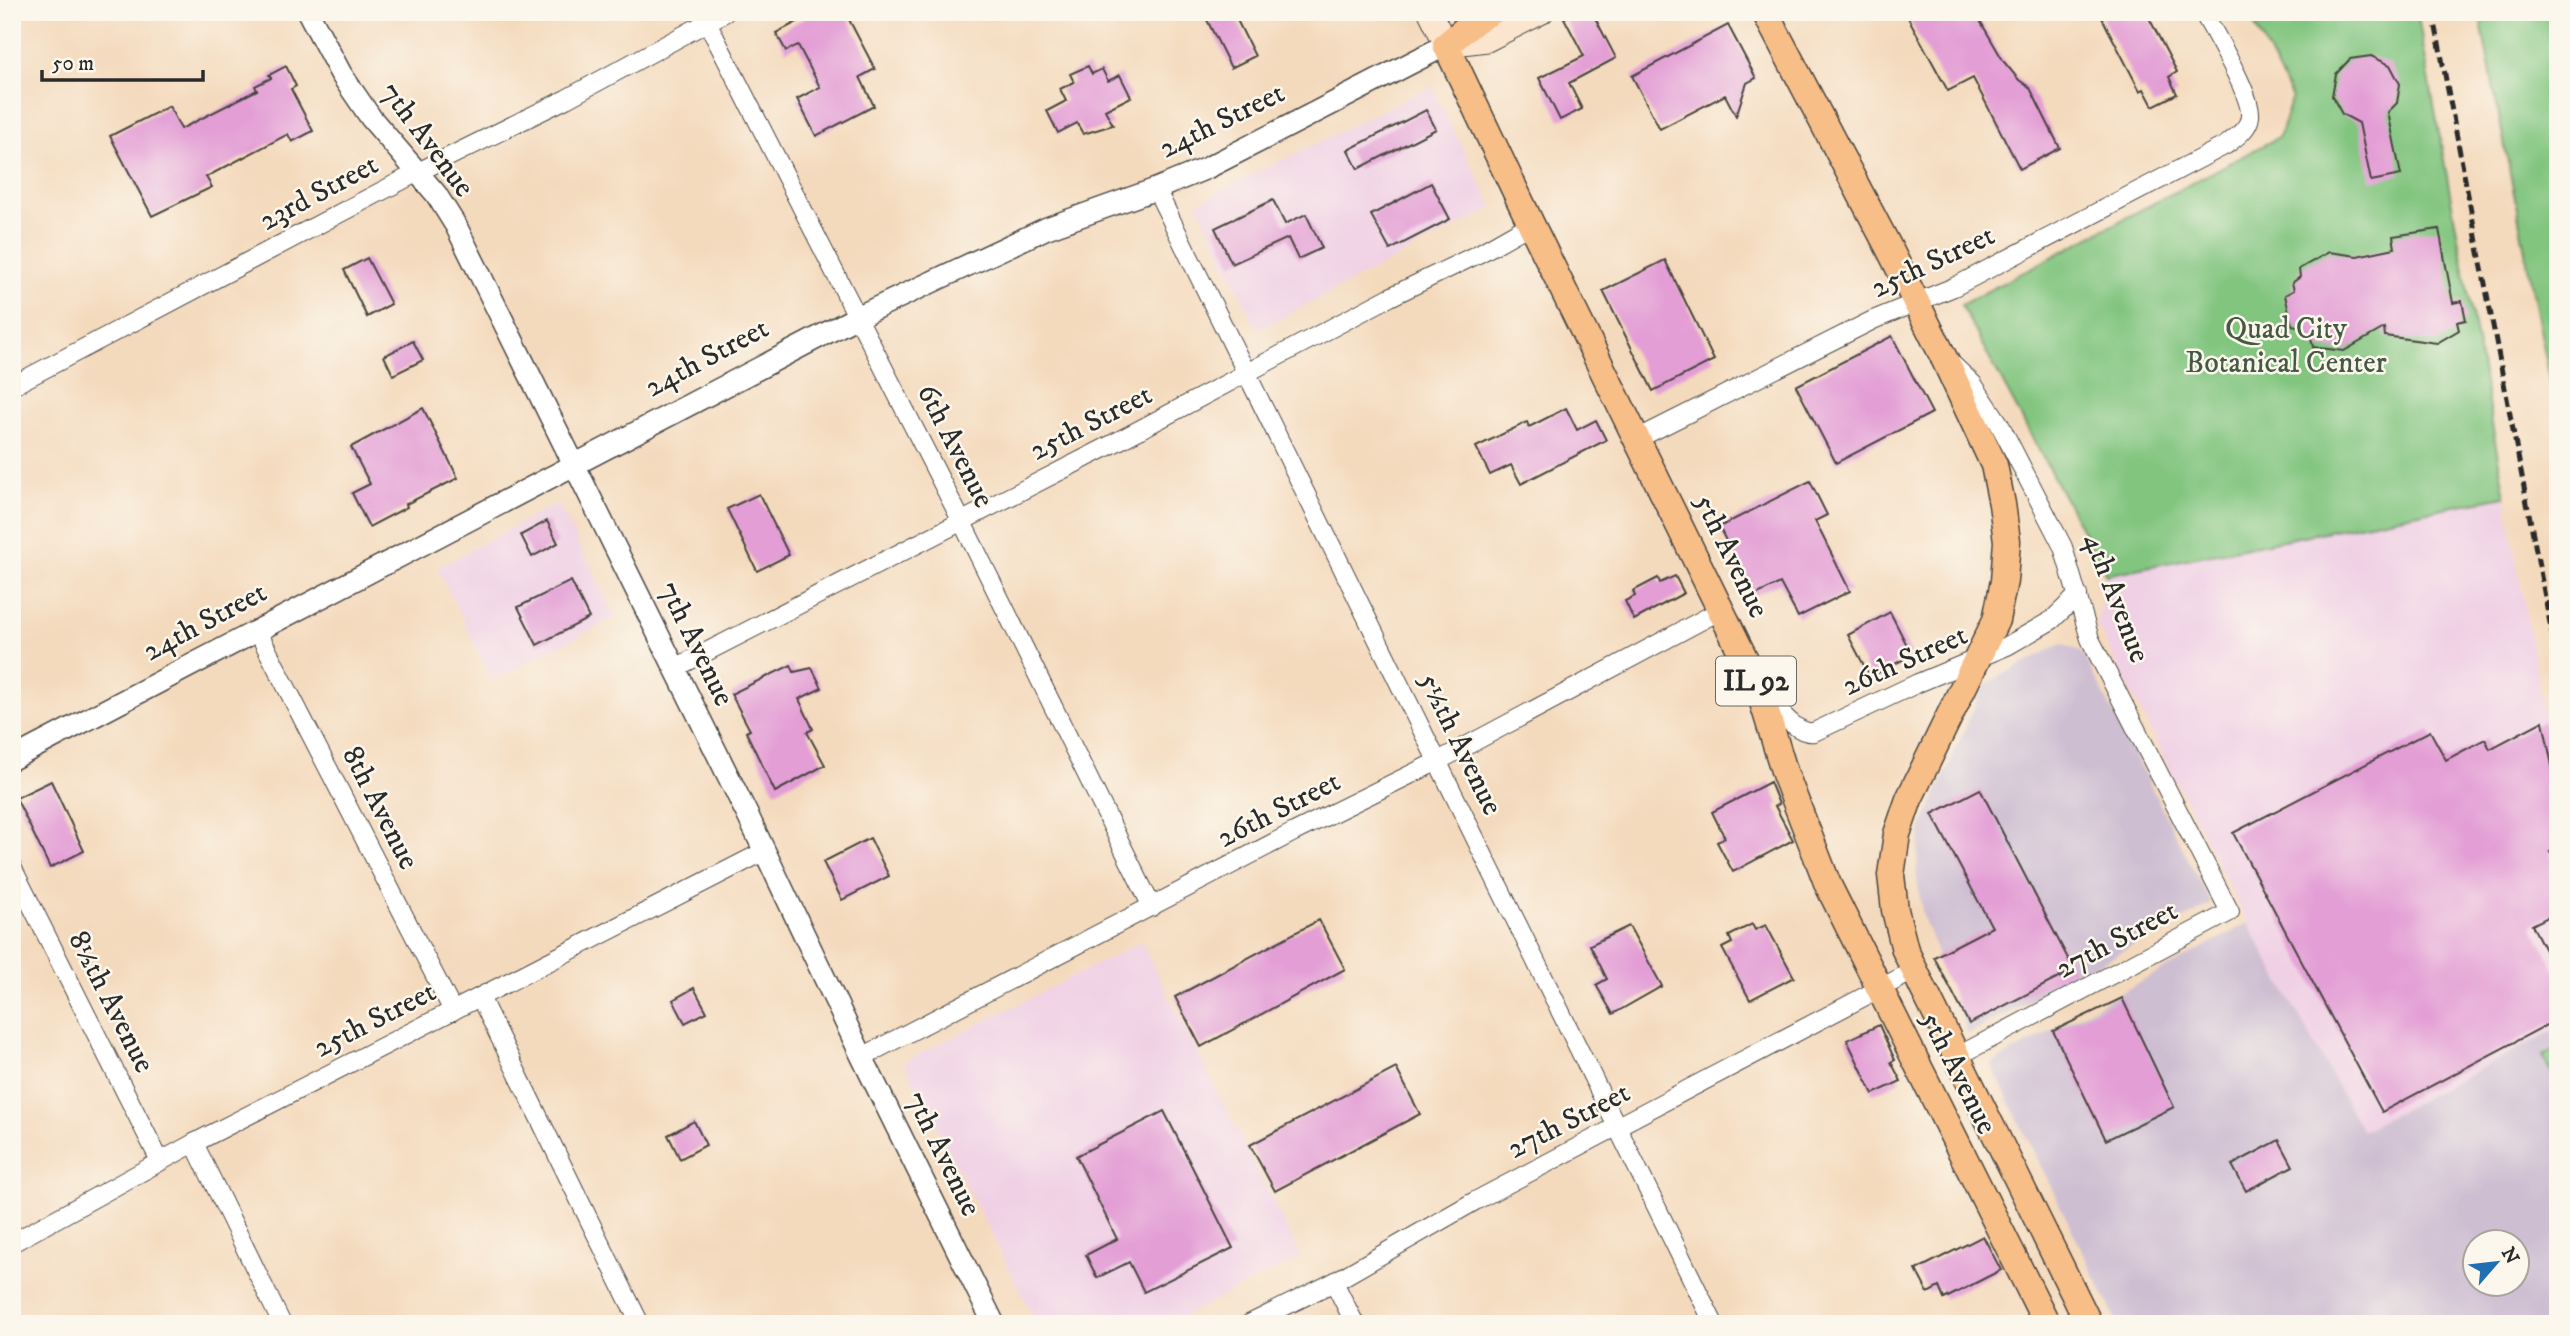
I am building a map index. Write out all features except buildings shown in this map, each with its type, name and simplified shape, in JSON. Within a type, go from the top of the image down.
[{"type":"main road","name":"5th Avenue","points":[[1430,12],[1758,686],[1785,774],[1828,885],[2047,1324]]},
{"type":"main road","name":"24th Street","points":[[1446,45],[1475,20],[1491,12]]},
{"type":"main road","name":"24th Street","points":[[1446,45],[1487,40],[1542,12]]},
{"type":"main road","points":[[1765,12],[1912,294]]},
{"type":"main road","name":"5th Avenue","points":[[1912,294],[1994,465],[2007,541],[2004,581],[1996,620],[1909,799],[1897,834],[1891,875],[1895,910],[1905,950],[1914,970],[2088,1324]]},
{"type":"street","name":"7th Avenue","points":[[308,12],[341,74],[371,118],[418,172],[456,226],[765,851],[862,1057],[994,1324]]},
{"type":"street","name":"23rd Street","points":[[12,386],[418,172],[565,99],[705,17],[726,12]]},
{"type":"street","name":"25th Street","points":[[1637,439],[1873,320],[1912,294],[1954,287],[2226,145],[2245,127],[2250,116],[2247,101],[2203,12]]},
{"type":"street","name":"6th Avenue","points":[[705,17],[962,522],[1152,907]]},
{"type":"street","name":"24th Street","points":[[12,760],[857,317],[1047,228],[1207,168],[1446,45]]},
{"type":"street","name":"5½th Avenue","points":[[1156,189],[1714,1324]]},
{"type":"street","name":"25th Street","points":[[674,668],[962,522],[1531,224]]},
{"type":"street","name":"4th Avenue","points":[[1943,356],[1973,384],[1999,424],[2063,547],[2090,639],[2230,912]]},
{"type":"street","name":"26th Street","points":[[1758,686],[1798,729],[1807,733],[1814,732],[1918,683],[2007,646],[2052,620],[2078,595]]},
{"type":"street","name":"26th Street","points":[[862,1057],[1294,832],[1438,761],[1721,610]]},
{"type":"street","name":"8th Avenue","points":[[258,632],[453,1011]]},
{"type":"street","name":"25th Street","points":[[12,1243],[194,1143],[765,851]]},
{"type":"street","name":"8½th Avenue","points":[[12,867],[160,1161]]},
{"type":"street","name":"27th Street","points":[[1956,1057],[2230,912]]},
{"type":"street","name":"27th Street","points":[[1249,1324],[1334,1282],[1475,1201],[1914,970]]},
{"type":"street","points":[[480,997],[640,1324]]},
{"type":"street","points":[[194,1143],[282,1324]]},
{"type":"street","points":[[1334,1282],[1355,1324]]},
{"type":"shaded area","points":[[1431,86],[1493,208],[1258,330],[1197,203]]},
{"type":"shaded area","points":[[2505,496],[2558,794],[2558,1028],[2362,1131],[2248,923],[2097,625],[2106,575]]},
{"type":"shaded area","points":[[558,503],[616,617],[493,680],[437,568]]},
{"type":"shaded area","points":[[2062,643],[2082,652],[2211,904],[1968,1034],[1923,917],[1916,873],[1921,829],[1984,685]]},
{"type":"shaded area","points":[[2248,923],[2362,1131],[2558,1028],[2558,1324],[2118,1324],[1991,1064]]},
{"type":"shaded area","points":[[1141,942],[1301,1257],[1169,1324],[1037,1324],[904,1062]]},
{"type":"green space","name":"Quad City Botanical Center","points":[[2248,12],[2417,12],[2505,496],[2106,575],[1961,305],[2279,137],[2292,98]]},
{"type":"green space","points":[[2479,12],[2558,12],[2558,422]]},
{"type":"green space","points":[[2558,1048],[2558,1084],[2543,1056]]},
{"type":"green space","points":[[21,1320],[84,1322],[85,1324],[17,1324]]},
{"type":"railway","points":[[2433,12],[2558,665]]}]
